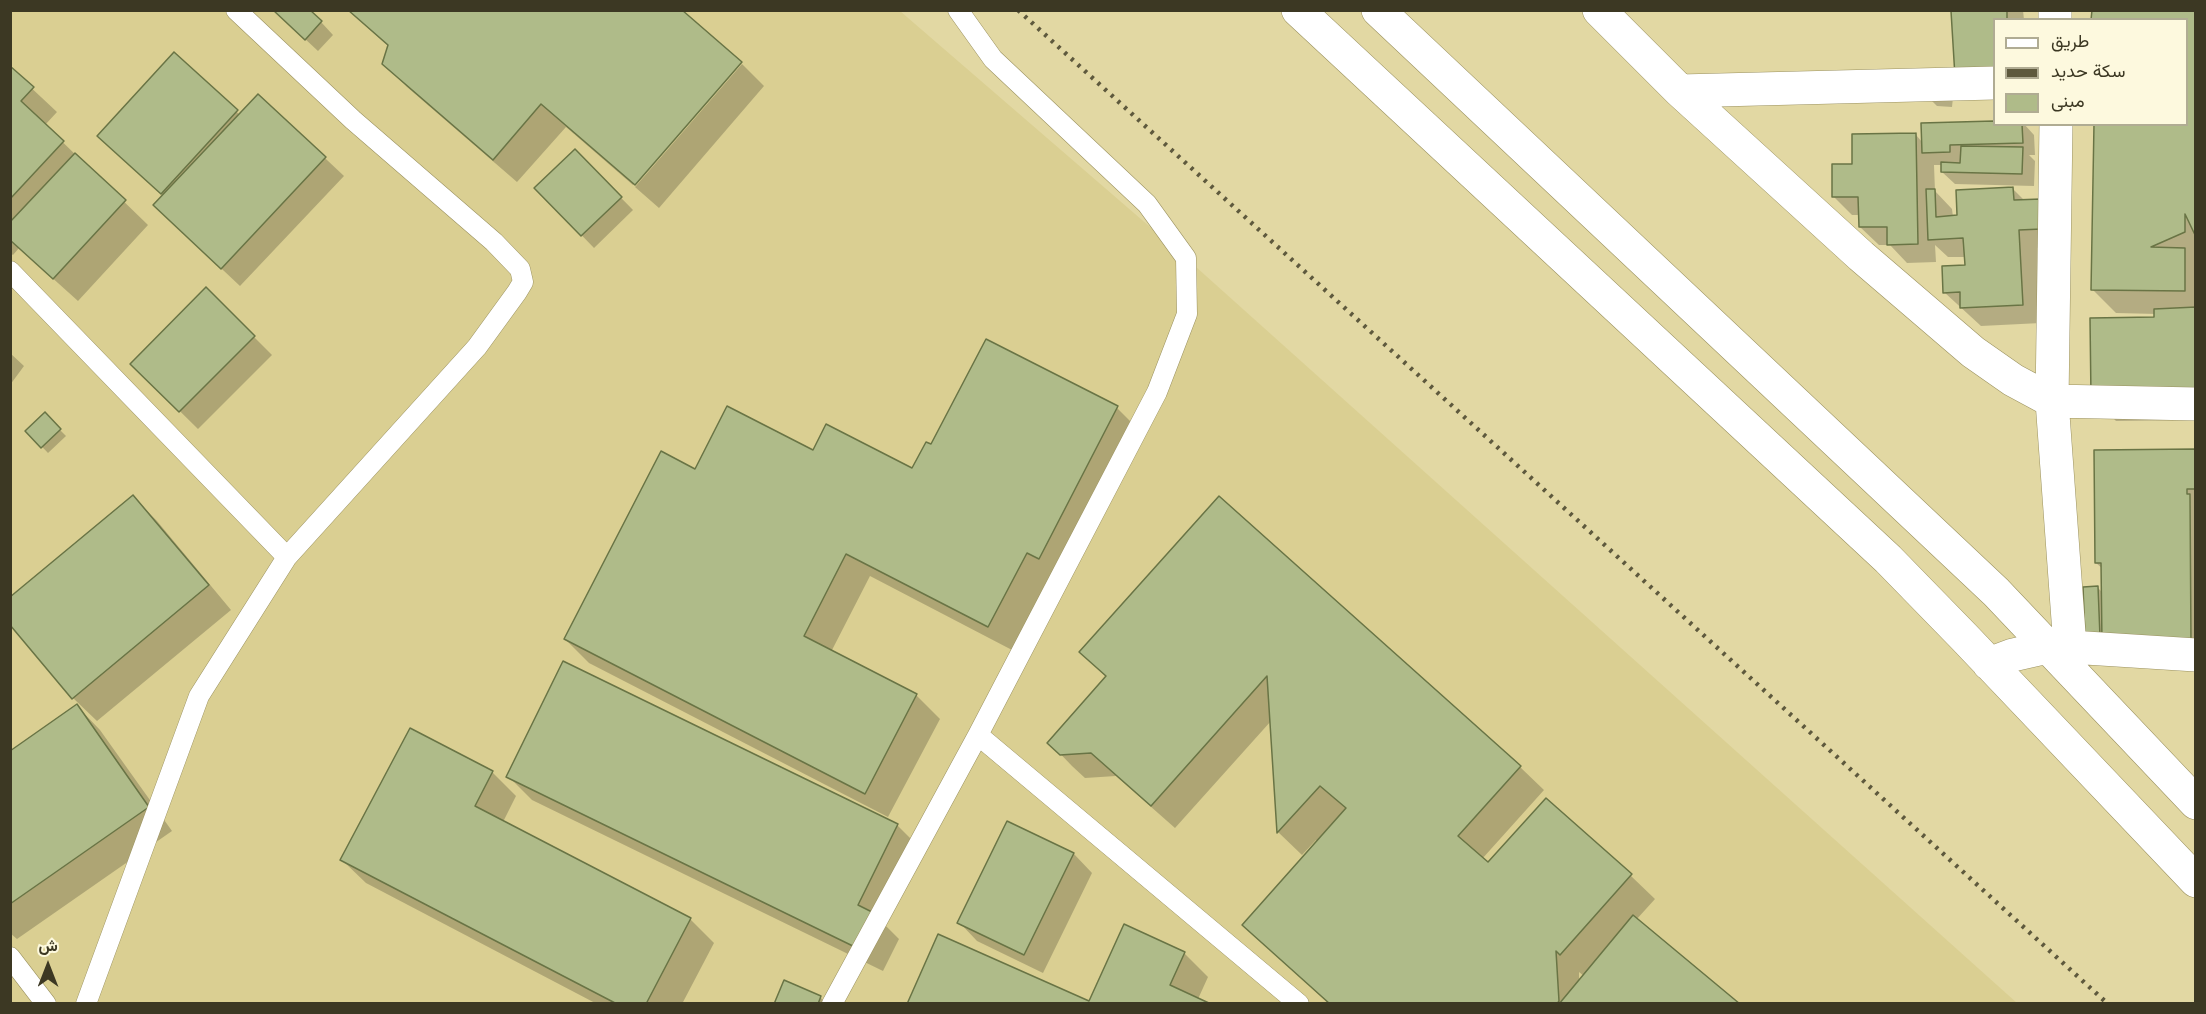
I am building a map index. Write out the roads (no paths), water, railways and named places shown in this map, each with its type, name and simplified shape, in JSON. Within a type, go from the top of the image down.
[{"type":"street","points":[[1378,10],[1996,591],[2059,647],[2196,803]]},
{"type":"street","points":[[1307,14],[1888,559],[2196,881]]},
{"type":"street","points":[[1612,16],[1680,91],[1861,256],[1973,352],[2013,380],[2052,401],[2196,404]]},
{"type":"street","points":[[1680,91],[1993,83]]},
{"type":"street","points":[[2056,126],[2052,401],[2059,647]]},
{"type":"street","points":[[1989,664],[2013,655],[2059,647],[2196,655]]},
{"type":"lane","points":[[86,1004],[199,696],[287,557],[477,347],[523,282],[520,269],[494,242],[353,120],[236,10]]},
{"type":"lane","points":[[832,1004],[978,735],[1157,392],[1187,314],[1186,258],[1147,204],[993,59],[958,10]]},
{"type":"lane","points":[[10,271],[287,557]]},
{"type":"lane","points":[[978,735],[1297,1003]]},
{"type":"lane","points":[[10,957],[46,1004]]},
{"type":"railway","points":[[1018,10],[2108,1004]]}]
